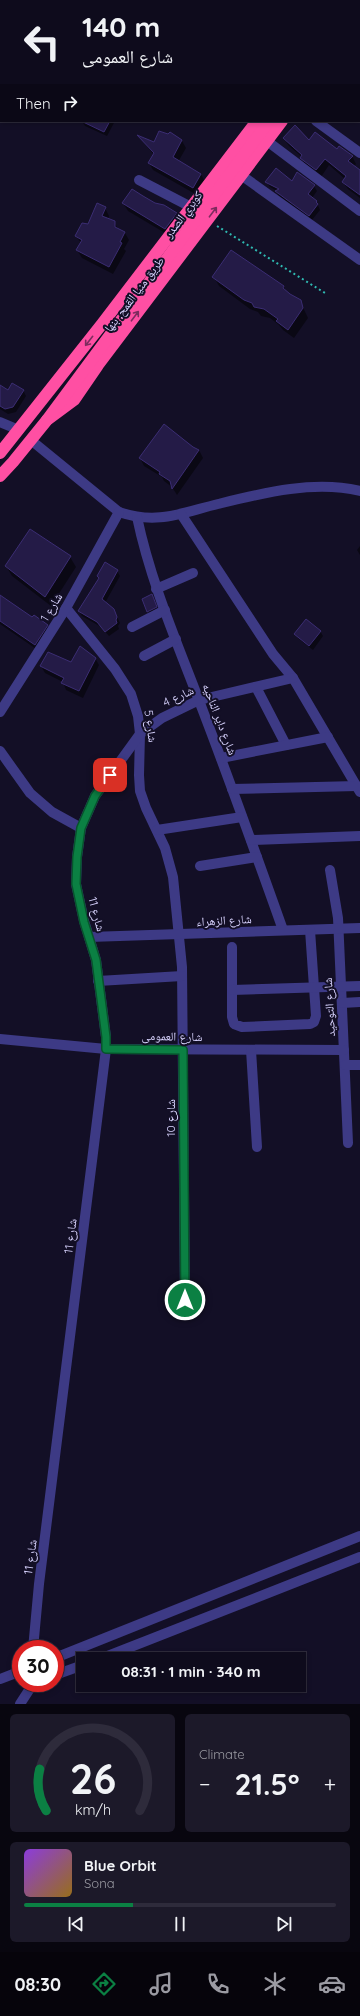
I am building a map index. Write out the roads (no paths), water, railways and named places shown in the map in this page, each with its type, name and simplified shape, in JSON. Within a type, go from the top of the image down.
[{"type":"highway","name":"كوبري الصدر","points":[[102,324],[114,316],[123,306],[263,122]]},
{"type":"highway","name":"كوبري الصدر","points":[[48,420],[268,122]]},
{"type":"highway","name":"طريق منيا القمح, بنها","points":[[0,476],[32,441],[48,420],[74,400],[281,122]]},
{"type":"highway","name":"طريق منيا القمح, بنها","points":[[0,453],[102,324],[254,125]]},
{"type":"highway","points":[[254,125],[267,141]]},
{"type":"street","points":[[317,122],[360,153]]},
{"type":"street","points":[[267,141],[360,211]]},
{"type":"street","points":[[241,175],[360,260]]},
{"type":"street","points":[[139,180],[191,207]]},
{"type":"street","points":[[0,422],[19,430]]},
{"type":"street","points":[[32,441],[119,512],[137,517],[159,519],[261,494],[305,487],[341,486],[360,491]]},
{"type":"street","name":"شارع 1","points":[[0,712],[66,608],[119,512]]},
{"type":"street","points":[[181,514],[270,648],[293,678],[358,789],[232,789]]},
{"type":"street","name":"شارع داير الناحيه","points":[[137,517],[146,556],[156,589],[221,758],[283,930]]},
{"type":"street","points":[[156,589],[193,573]]},
{"type":"street","name":"شارع 5","points":[[66,608],[115,669],[131,694],[138,716],[140,734],[140,791],[170,862],[179,934]]},
{"type":"street","points":[[132,627],[165,610]]},
{"type":"street","points":[[144,656],[176,639]]},
{"type":"street","name":"شارع 4","points":[[81,828],[95,796],[140,734],[162,718],[199,700],[293,678]]},
{"type":"street","points":[[256,687],[286,745]]},
{"type":"street","points":[[221,758],[328,737]]},
{"type":"street","points":[[0,751],[30,793],[52,812],[81,828]]},
{"type":"street","points":[[157,830],[242,817]]},
{"type":"street","name":"شارع 11","points":[[35,1640],[39,1584],[106,1049],[106,1037],[96,960],[84,922],[76,884],[77,857],[81,828]]},
{"type":"street","points":[[250,840],[360,836]]},
{"type":"street","points":[[200,866],[257,858]]},
{"type":"street","name":"شارع التوحيد","points":[[330,870],[338,929],[348,1143]]},
{"type":"street","name":"شارع الزهراء","points":[[89,937],[360,928]]},
{"type":"street","points":[[232,948],[234,1024],[242,1027],[307,1025],[314,1022],[316,1016],[310,930]]},
{"type":"street","name":"شارع 10","points":[[179,934],[182,976],[185,1300]]},
{"type":"street","points":[[98,981],[182,976]]},
{"type":"street","points":[[232,990],[360,986]]},
{"type":"street","points":[[342,1003],[360,1002]]},
{"type":"street","name":"شارع العمومى","points":[[0,1039],[106,1049],[344,1050]]},
{"type":"street","points":[[251,1050],[257,1147]]},
{"type":"street","points":[[345,1065],[360,1065]]},
{"type":"street","points":[[64,1654],[360,1536]]},
{"type":"street","points":[[118,1652],[360,1558]]},
{"type":"street","points":[[64,1672],[76,1668]]},
{"type":"street","points":[[0,1679],[12,1674]]},
{"type":"street","points":[[20,1704],[28,1692]]}]
